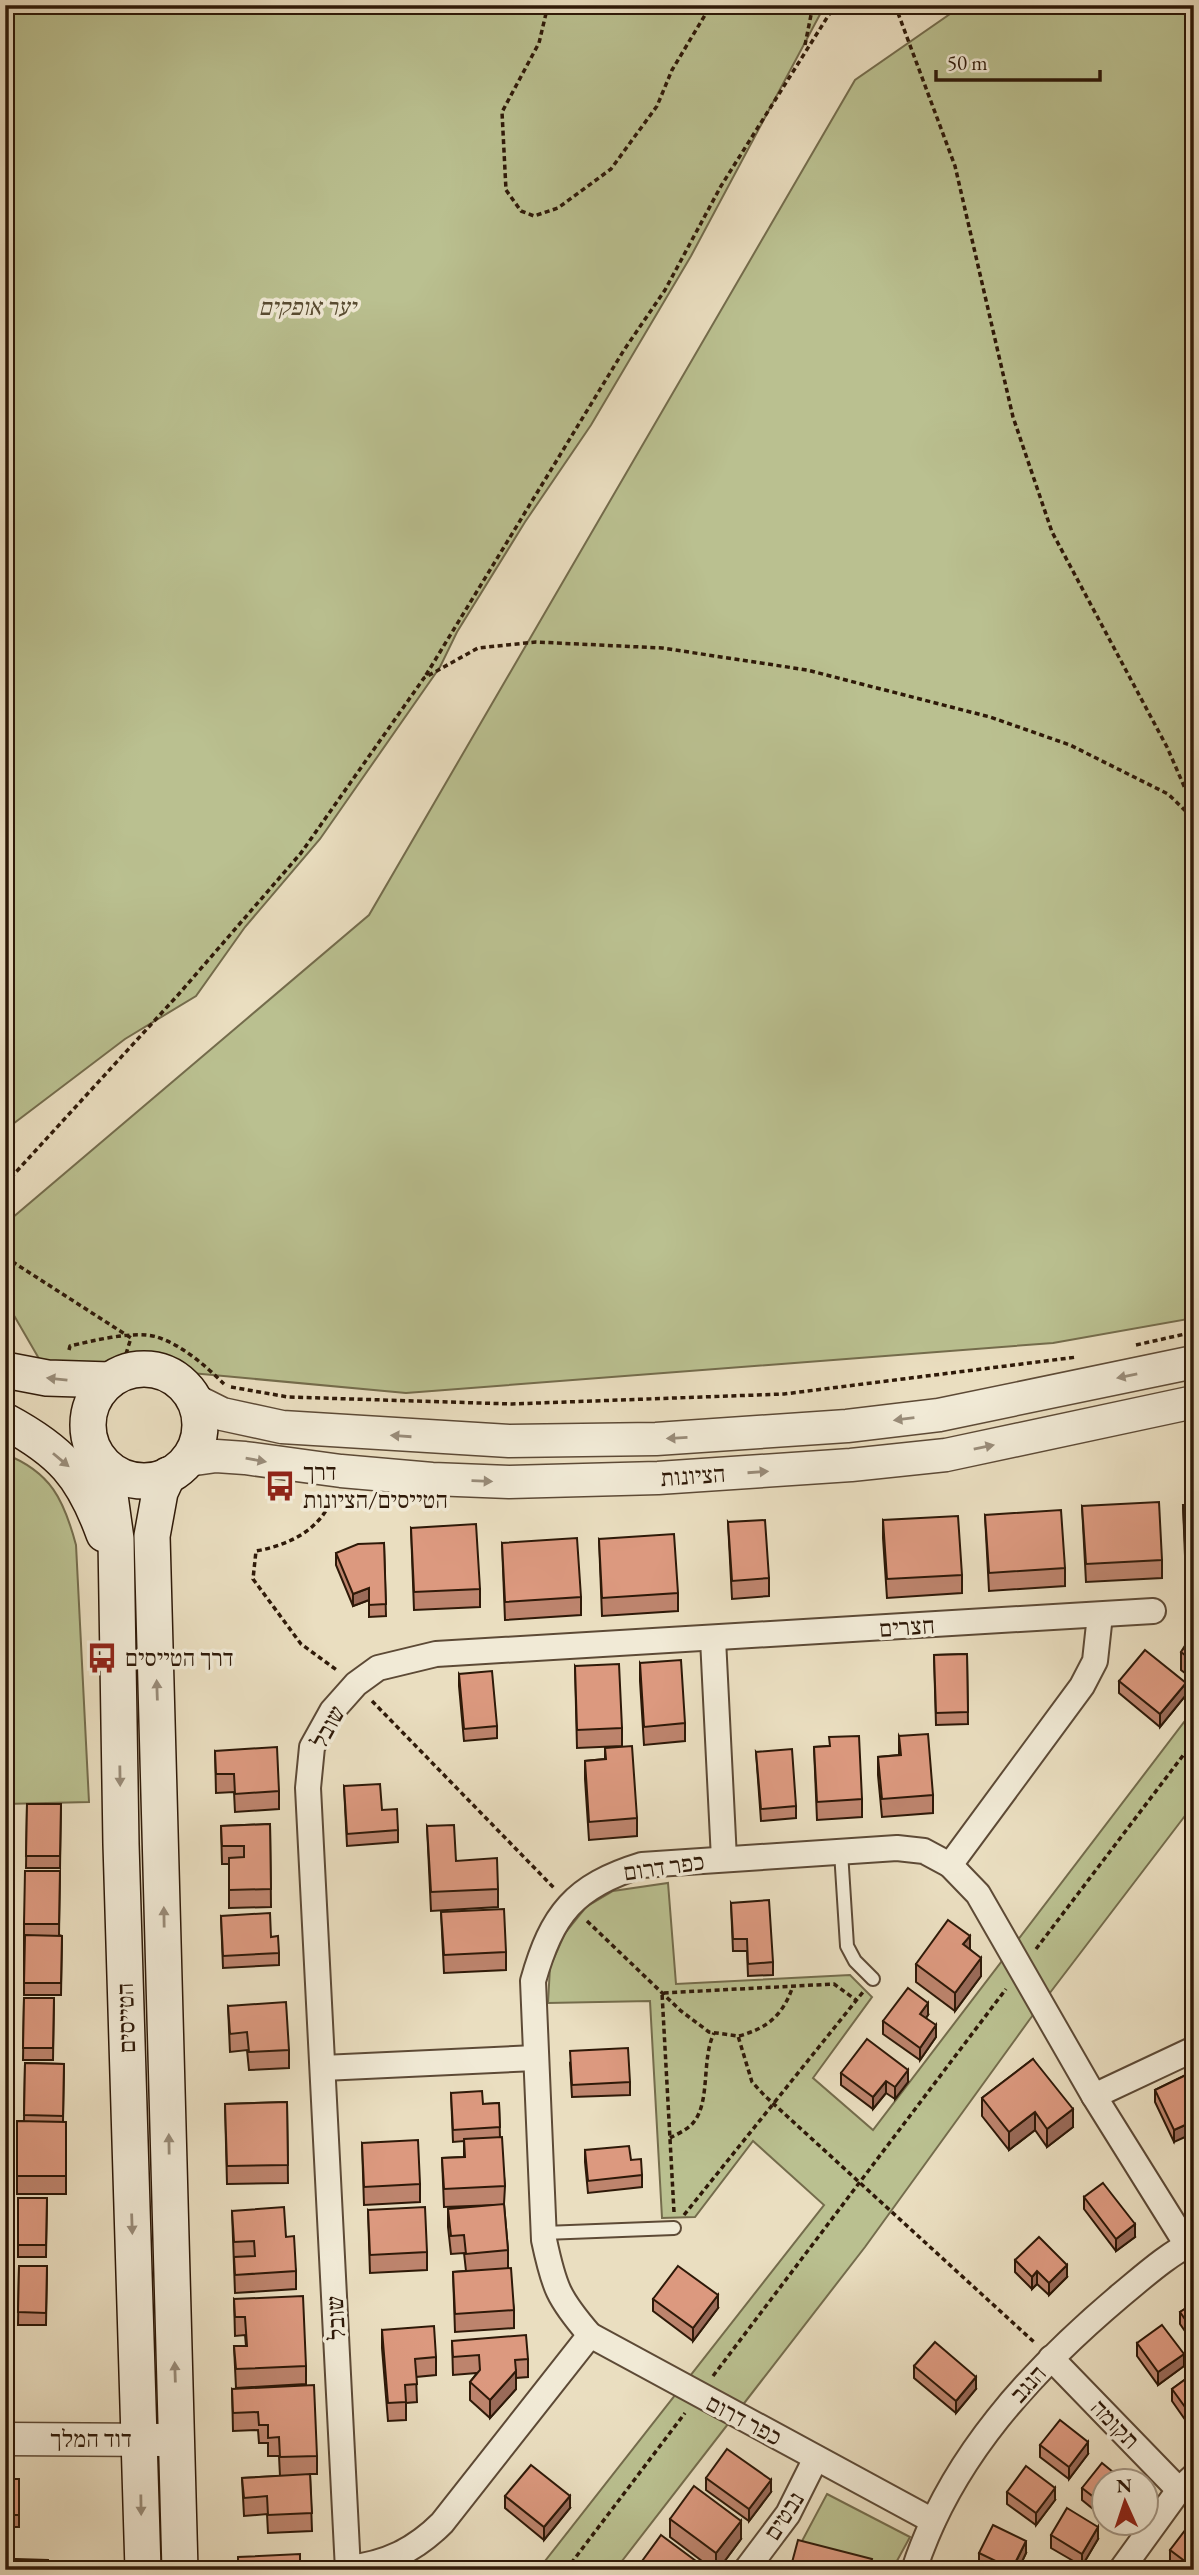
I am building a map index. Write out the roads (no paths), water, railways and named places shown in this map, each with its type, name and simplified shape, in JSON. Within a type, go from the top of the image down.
[{"type":"main road","points":[[5,1370],[64,1379],[110,1380],[130,1371],[152,1370],[181,1383],[194,1401],[199,1415],[199,1433],[178,1468],[135,1480],[54,1423],[5,1409]]},
{"type":"main road","points":[[98,1453],[91,1406],[110,1380]]},
{"type":"main road","points":[[5,1421],[34,1437],[70,1467],[91,1497],[117,1585]]},
{"type":"main road","name":"הטייסים","points":[[98,1453],[114,1512],[117,1585],[122,1858],[143,2570]]},
{"type":"main road","name":"הטייסים","points":[[178,1468],[160,1492],[152,1536],[180,2570]]},
{"type":"street","name":"הציונות","points":[[194,1401],[222,1414],[282,1427],[496,1441],[656,1439],[847,1426],[939,1415],[1194,1362]]},
{"type":"street","name":"הציונות","points":[[178,1468],[216,1457],[245,1458],[341,1471],[509,1482],[658,1478],[851,1465],[946,1455],[1194,1402]]},
{"type":"street","name":"חצרים","points":[[356,1684],[378,1668],[436,1654],[1153,1611]]},
{"type":"street","points":[[950,1865],[1082,1686],[1095,1661],[1100,1615]]},
{"type":"street","points":[[713,1639],[724,1859]]},
{"type":"street","name":"שובל","points":[[356,1684],[332,1712],[313,1747],[308,1788],[348,2569],[373,2566],[422,2543],[442,2524],[590,2335]]},
{"type":"street","name":"כפר דרום","points":[[933,2521],[590,2335],[563,2304],[552,2275],[544,2233],[533,1981],[542,1949],[582,1891],[611,1875],[642,1865],[724,1859],[897,1848],[924,1851],[950,1865],[978,1894],[1094,2096],[1190,2243]]},
{"type":"street","points":[[1094,2096],[1194,2049]]},
{"type":"street","points":[[323,2068],[535,2058]]},
{"type":"street","name":"הנגב","points":[[914,2570],[933,2521],[979,2442],[1051,2358],[1134,2284],[1190,2243]]},
{"type":"street","name":"תקומה","points":[[1051,2358],[1186,2483],[1121,2570]]},
{"type":"street","name":"דוד המלך","points":[[5,2439],[177,2440]]},
{"type":"street","name":"נבטים","points":[[746,2570],[788,2514],[816,2458]]},
{"type":"lane","points":[[841,1852],[847,1945],[855,1961],[873,1979]]},
{"type":"lane","points":[[544,2233],[674,2228]]},
{"type":"place","name":"דרך הטייסים/הציונות","points":[[280,1486]]},
{"type":"place","name":"דרך הטייסים","points":[[102,1658]]},
{"type":"park label","name":"יער אופקים","points":[[307,307]]}]
